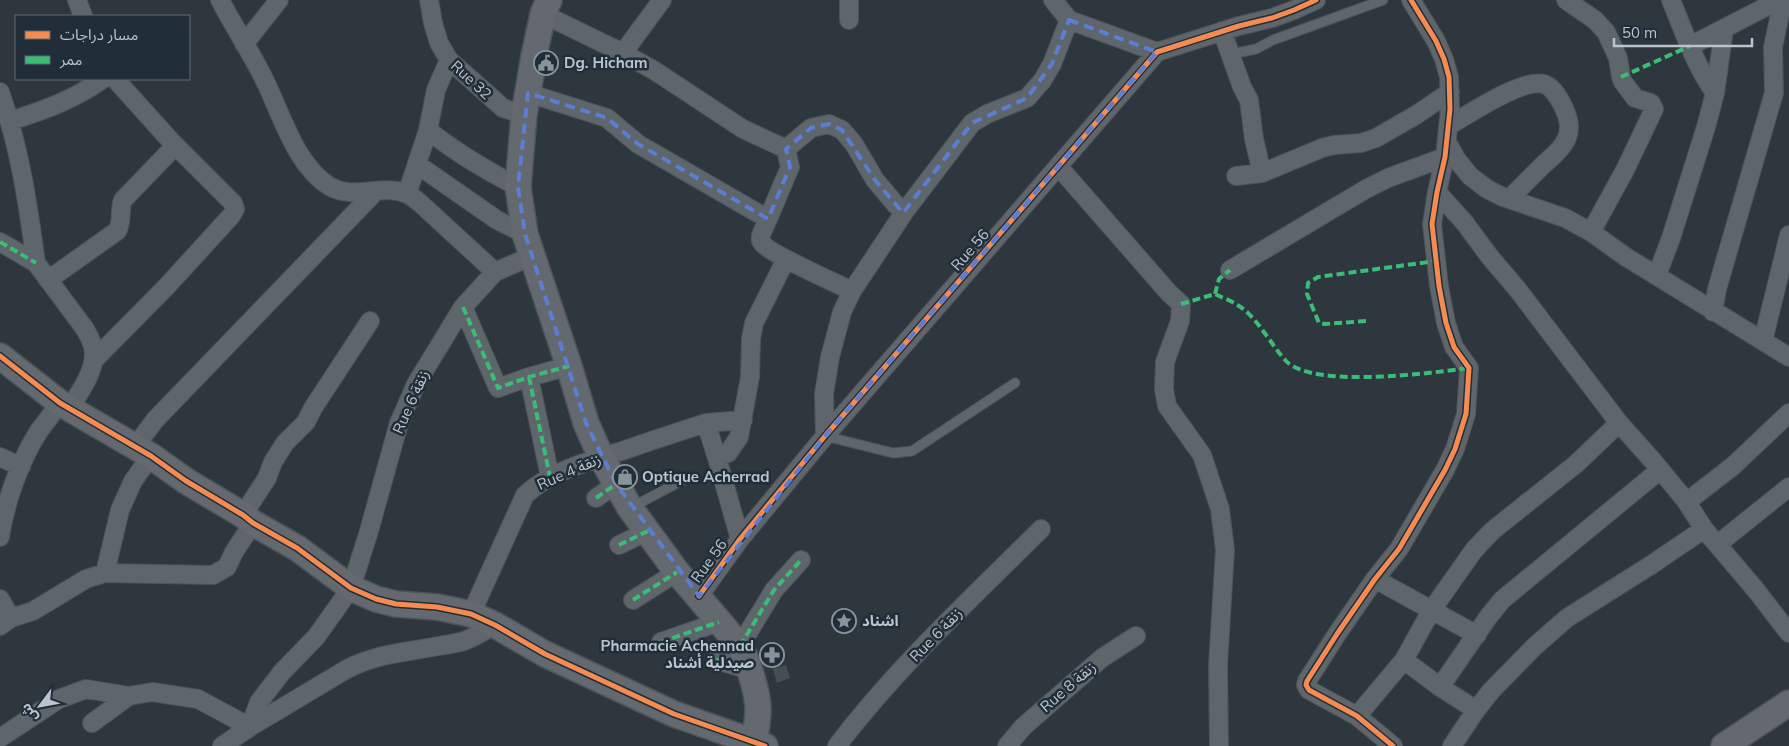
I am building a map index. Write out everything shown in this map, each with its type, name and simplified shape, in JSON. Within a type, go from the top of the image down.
[{"type":"street","points":[[77,0],[83,15]]},
{"type":"street","points":[[220,0],[261,73],[299,154],[328,186],[340,191],[354,193],[398,192],[407,194],[420,203],[495,272]]},
{"type":"street","points":[[244,44],[279,0]]},
{"type":"street","name":"Rue 32","points":[[429,0],[439,43],[449,60],[503,108],[526,104],[607,118],[651,152],[768,219]]},
{"type":"street","points":[[624,53],[662,0]]},
{"type":"street","points":[[849,0],[849,20]]},
{"type":"street","points":[[1053,0],[1070,20],[1157,52],[1222,31],[1272,18],[1316,0]]},
{"type":"street","points":[[1393,746],[1357,716],[1309,690],[1306,685],[1337,634],[1375,579],[1399,549],[1445,470],[1455,449],[1466,414],[1469,368],[1454,347],[1449,334],[1439,286],[1432,224],[1447,142],[1449,78],[1436,41],[1411,0]]},
{"type":"street","points":[[1566,0],[1595,20],[1606,32],[1618,58],[1623,82],[1635,98],[1651,103],[1654,109],[1630,161],[1591,232]]},
{"type":"street","points":[[1671,0],[1701,72],[1715,93]]},
{"type":"street","points":[[1690,46],[1779,0]]},
{"type":"street","points":[[1713,312],[1774,93],[1772,47],[1783,0]]},
{"type":"street","points":[[0,356],[65,406],[297,548],[351,588],[376,599],[396,604],[437,607],[471,614],[495,625],[545,654],[674,714],[757,745],[758,708],[750,670],[740,646],[677,572],[630,508],[606,491],[601,457],[586,423],[528,245],[518,186],[526,104],[546,7],[656,71],[743,129],[786,148]]},
{"type":"street","points":[[825,436],[824,394],[830,358],[842,312],[852,291],[905,211],[972,123],[988,114],[1027,98],[1042,81],[1052,64],[1070,20]]},
{"type":"street","points":[[1657,275],[1671,238],[1706,127],[1715,93],[1724,29]]},
{"type":"street","points":[[1222,31],[1242,87],[1250,100],[1254,139],[1262,173]]},
{"type":"street","name":"Rue 56","points":[[699,596],[740,539],[825,436],[1157,52]]},
{"type":"street","points":[[407,194],[428,130],[436,90],[449,60]]},
{"type":"street","points":[[10,121],[47,110],[73,99],[102,80]]},
{"type":"street","points":[[94,360],[168,285],[231,216],[235,209],[233,203],[175,146],[116,80]]},
{"type":"street","points":[[1230,270],[1447,142],[1492,101],[1519,88],[1540,84],[1548,86],[1564,108],[1570,127],[1567,138],[1560,149],[1510,198]]},
{"type":"street","points":[[0,92],[10,121],[21,165],[36,263]]},
{"type":"street","points":[[1236,176],[1262,173],[1334,144],[1362,143],[1376,138],[1416,115],[1450,92]]},
{"type":"street","points":[[786,148],[812,128],[829,124],[842,130],[854,144],[875,180],[896,205],[905,211]]},
{"type":"street","points":[[428,130],[446,145],[479,166],[518,186]]},
{"type":"street","points":[[1447,142],[1457,160],[1470,176],[1495,193],[1565,218],[1591,232],[1626,258],[1657,275],[1713,312],[1789,357]]},
{"type":"street","points":[[48,280],[117,231],[120,226],[120,206],[123,200],[175,146]]},
{"type":"street","points":[[786,148],[790,168],[768,219],[761,238],[762,243],[786,259],[852,291]]},
{"type":"street","points":[[418,165],[528,245]]},
{"type":"street","points":[[1058,166],[1169,293],[1181,304],[1180,321],[1165,362],[1164,388],[1167,406],[1202,455],[1220,509],[1225,550],[1218,665],[1219,746]]},
{"type":"street","points":[[106,574],[120,510],[155,420],[375,192]]},
{"type":"street","points":[[1437,192],[1464,222],[1518,290],[1618,423],[1686,501],[1704,529],[1789,633]]},
{"type":"street","points":[[1763,341],[1789,235]]},
{"type":"street","points":[[0,242],[36,263],[85,329],[94,347],[94,360],[89,375],[65,406],[39,432],[21,467],[1,527]]},
{"type":"street","name":"Rue 6 زنقة","points":[[250,727],[259,702],[282,672],[316,637],[351,588],[399,423],[416,384],[463,307],[495,272],[528,245]]},
{"type":"street","points":[[717,458],[728,453],[739,436],[750,377],[751,339],[754,323],[786,259]]},
{"type":"street","points":[[463,307],[498,388],[569,366]]},
{"type":"street","points":[[0,599],[5,622],[32,611],[86,579],[106,574],[213,575],[227,567],[273,462],[285,443],[306,422],[313,408],[370,321]]},
{"type":"street","points":[[529,377],[550,477]]},
{"type":"street","points":[[1686,501],[1733,466],[1789,413]]},
{"type":"street","name":"Rue 4 زنقة","points":[[471,614],[525,495],[536,484],[601,457],[706,423],[743,420]]},
{"type":"street","points":[[706,423],[740,539]]},
{"type":"street","points":[[1357,716],[1404,660],[1431,611],[1453,577],[1492,531],[1576,464],[1618,423]]},
{"type":"street","points":[[0,457],[21,467]]},
{"type":"street","points":[[1440,686],[1502,600],[1660,470]]},
{"type":"street","points":[[1718,544],[1789,487]]},
{"type":"street","name":"Rue 6 زنقة","points":[[837,746],[864,710],[1041,529]]},
{"type":"street","points":[[1452,746],[1476,710],[1491,692],[1534,647],[1567,618],[1652,565],[1704,529]]},
{"type":"street","points":[[619,545],[648,531]]},
{"type":"street","points":[[740,646],[774,590],[801,560]]},
{"type":"street","points":[[633,600],[677,572]]},
{"type":"street","points":[[1375,579],[1477,635]]},
{"type":"street","points":[[661,642],[719,622]]},
{"type":"street","points":[[222,746],[250,727],[362,661],[384,655],[449,645],[477,636],[495,625]]},
{"type":"street","name":"Rue 8 زنقة","points":[[1006,746],[1023,727],[1102,658],[1136,636]]},
{"type":"street","points":[[716,660],[750,670]]},
{"type":"street","points":[[1404,660],[1476,710]]},
{"type":"street","points":[[0,738],[59,699],[86,689],[130,696],[152,692],[198,698],[250,727]]},
{"type":"street","points":[[92,723],[130,696]]},
{"type":"street","points":[[1724,746],[1789,703]]},
{"type":"lane","points":[[1231,54],[1256,49],[1273,40],[1383,0]]},
{"type":"lane","points":[[825,436],[893,454],[912,451],[1015,383]]},
{"type":"lane","points":[[630,508],[687,478]]},
{"type":"highlighted area","points":[[1069,20],[1157,52],[825,436],[699,596],[616,484],[586,423],[525,234],[518,187],[528,93],[607,118],[638,144],[768,219],[790,167],[786,149],[811,128],[829,124],[842,130],[875,180],[903,213],[972,123],[1027,98],[1052,64]]},
{"type":"building","points":[[786,665],[790,678],[777,683],[773,669]]},
{"type":"marked path","points":[[1621,77],[1690,46]]},
{"type":"marked path","points":[[0,242],[36,263]]},
{"type":"marked path","points":[[1366,321],[1319,323],[1307,294],[1308,283],[1318,277],[1436,261]]},
{"type":"marked path","points":[[1215,294],[1219,279],[1230,270]]},
{"type":"marked path","points":[[1181,304],[1215,294],[1236,304],[1252,317],[1286,361],[1300,370],[1321,375],[1373,377],[1469,368]]},
{"type":"marked path","points":[[463,307],[498,388],[569,366]]},
{"type":"marked path","points":[[529,377],[550,477]]},
{"type":"marked path","points":[[596,498],[616,484]]},
{"type":"marked path","points":[[619,545],[648,531]]},
{"type":"marked path","points":[[740,646],[774,590],[801,560]]},
{"type":"marked path","points":[[633,600],[677,572]]},
{"type":"marked path","points":[[661,642],[719,622]]},
{"type":"marked path","points":[[716,660],[750,670]]},
{"type":"cycle path","points":[[699,596],[740,539],[825,436],[1157,52],[1239,26],[1272,18],[1316,0]]},
{"type":"cycle path","points":[[1393,746],[1357,716],[1309,690],[1306,685],[1337,634],[1375,579],[1399,549],[1445,470],[1455,449],[1466,414],[1469,368],[1454,347],[1446,323],[1439,286],[1432,224],[1445,157],[1450,109],[1449,77],[1436,41],[1411,0]]},
{"type":"cycle path","points":[[0,356],[60,403],[151,456],[186,481],[297,548],[351,588],[376,599],[396,604],[437,607],[471,614],[495,625],[545,654],[674,714],[765,746]]},
{"type":"place","name":"Dg. Hicham","points":[[546,63]]},
{"type":"place","name":"Optique Acherrad","points":[[625,477]]},
{"type":"place","name":"اشناد","points":[[844,621]]},
{"type":"place","name":"Pharmacie Achennad صيدلية أشناد","points":[[772,655]]}]
